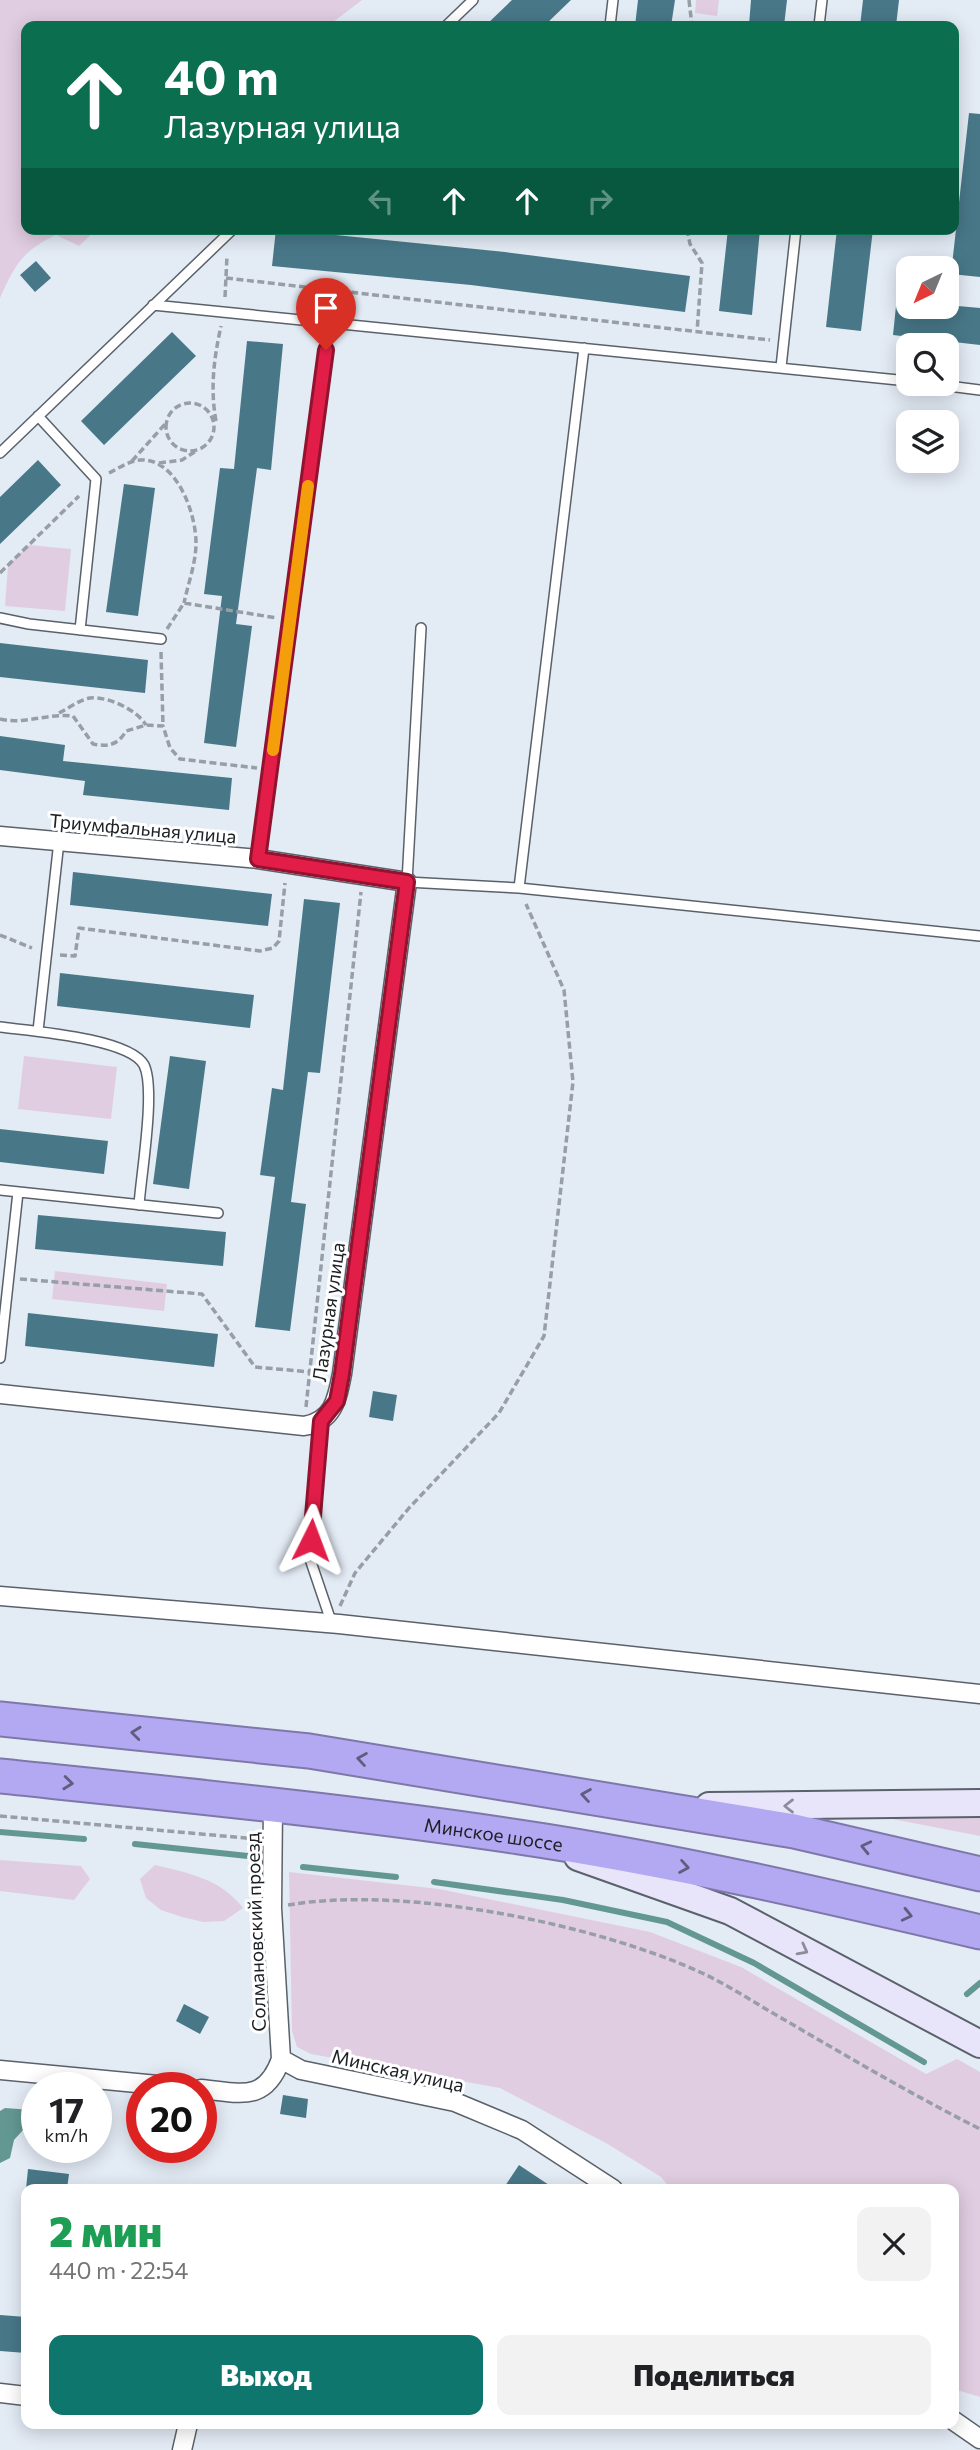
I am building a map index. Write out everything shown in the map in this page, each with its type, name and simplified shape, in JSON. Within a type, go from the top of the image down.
[{"type":"highway","points":[[0,1719],[309,1751],[794,1831],[980,1874]]},
{"type":"highway","name":"Минское шоссе","points":[[0,1776],[273,1804],[521,1837],[777,1884],[980,1932]]},
{"type":"street","name":"Триумфальная улица","points":[[0,836],[258,859],[286,872],[407,882]]},
{"type":"street","name":"Лазурная улица","points":[[313,1424],[337,1401],[342,1374],[407,882]]},
{"type":"street","points":[[0,1394],[313,1424]]},
{"type":"street","points":[[0,1596],[332,1624],[980,1694]]},
{"type":"street","points":[[654,1806],[980,1803]]},
{"type":"street","name":"Солмановский проезд","points":[[273,1804],[272,1908],[281,2059]]},
{"type":"street","points":[[521,1837],[730,1911],[980,2044]]},
{"type":"street","points":[[217,2090],[244,2093],[262,2090],[274,2078],[281,2059]]},
{"type":"street","name":"Минская улица","points":[[281,2059],[301,2070],[455,2102],[522,2130],[605,2184]]},
{"type":"street","points":[[0,2070],[126,2082]]},
{"type":"street","points":[[0,2393],[21,2395]]},
{"type":"street","points":[[959,2424],[980,2439]]},
{"type":"street","points":[[182,2450],[187,2429]]},
{"type":"lane","points":[[451,21],[473,0]]},
{"type":"lane","points":[[611,21],[613,0]]},
{"type":"lane","points":[[820,21],[822,0]]},
{"type":"lane","points":[[0,453],[227,235]]},
{"type":"lane","points":[[781,366],[795,235]]},
{"type":"lane","points":[[153,305],[896,380]]},
{"type":"lane","points":[[258,859],[330,323]]},
{"type":"lane","points":[[519,888],[584,348]]},
{"type":"lane","points":[[959,387],[980,390]]},
{"type":"lane","points":[[38,416],[96,479],[80,630]]},
{"type":"lane","points":[[0,618],[161,639]]},
{"type":"lane","points":[[421,628],[407,882],[519,888],[980,936]]},
{"type":"lane","points":[[38,1031],[59,841]]},
{"type":"lane","points":[[0,1027],[38,1031],[115,1046],[135,1055],[144,1065],[149,1091],[139,1205]]},
{"type":"lane","points":[[0,1191],[218,1213]]},
{"type":"lane","points":[[0,1358],[18,1192]]},
{"type":"lane","points":[[313,1424],[310,1559],[332,1624]]},
{"type":"path","points":[[690,0],[692,21]]},
{"type":"path","points":[[688,235],[690,244],[702,263],[697,332]]},
{"type":"path","points":[[216,421],[212,400],[213,369],[225,313],[228,250]]},
{"type":"path","points":[[226,278],[784,342]]},
{"type":"path","points":[[0,573],[96,479],[141,460],[159,463],[182,460],[211,440],[215,421],[204,406],[185,402],[176,406],[166,422],[130,463]]},
{"type":"path","points":[[166,422],[166,432],[177,447],[196,451]]},
{"type":"path","points":[[159,463],[180,488],[192,512],[196,544],[184,603],[161,639],[163,726],[170,748],[180,759],[270,770]]},
{"type":"path","points":[[184,603],[290,620]]},
{"type":"path","points":[[0,719],[12,722],[58,714],[92,698],[115,703],[142,718],[146,725]]},
{"type":"path","points":[[58,714],[73,716],[93,744],[105,746],[122,738],[127,731],[146,725],[163,726]]},
{"type":"path","points":[[0,935],[47,954],[75,956],[79,928],[260,951],[273,948],[279,941],[286,872]]},
{"type":"path","points":[[286,872],[298,882]]},
{"type":"path","points":[[313,1424],[310,1372],[362,888]]},
{"type":"path","points":[[332,1624],[355,1573],[409,1508],[499,1413],[544,1336],[573,1082],[564,990],[519,888]]},
{"type":"path","points":[[9,1278],[202,1294],[255,1367],[310,1372]]},
{"type":"path","points":[[0,1815],[246,1838],[257,1845]]},
{"type":"path","points":[[272,1908],[328,1898],[443,1905],[599,1936],[703,1973],[923,2100],[980,2129]]},
{"type":"shaded area","points":[[0,0],[362,0],[335,21],[21,21],[21,235],[56,235],[27,253],[10,276],[0,298]]},
{"type":"shaded area","points":[[696,0],[719,0],[717,16],[695,13]]},
{"type":"shaded area","points":[[56,235],[91,235],[79,246]]},
{"type":"shaded area","points":[[29,545],[71,549],[65,611],[5,606],[8,565]]},
{"type":"shaded area","points":[[24,1056],[117,1067],[111,1119],[18,1109]]},
{"type":"shaded area","points":[[55,1271],[167,1284],[164,1311],[52,1299]]},
{"type":"shaded area","points":[[980,1817],[980,1836],[887,1818]]},
{"type":"shaded area","points":[[0,1860],[81,1866],[90,1879],[74,1900],[0,1891]]},
{"type":"shaded area","points":[[155,1865],[204,1879],[225,1890],[243,1908],[224,1921],[203,1922],[161,1910],[146,1898],[140,1879]]},
{"type":"shaded area","points":[[289,1872],[439,1889],[650,1932],[741,1967],[926,2074],[957,2059],[980,2072],[980,2397],[959,2391],[959,2184],[667,2184],[661,2177],[606,2143],[500,2088],[311,2054],[297,2047],[292,2031]]},
{"type":"shaded area","points":[[5,2108],[21,2109],[21,2132],[14,2140],[10,2158],[0,2163],[0,2111]]},
{"type":"building","points":[[512,0],[571,0],[549,21],[490,21]]},
{"type":"building","points":[[638,0],[675,0],[672,21],[636,21]]},
{"type":"building","points":[[751,0],[787,0],[785,21],[749,21]]},
{"type":"building","points":[[863,0],[899,0],[897,21],[861,21]]},
{"type":"building","points":[[969,113],[980,114],[980,277],[959,275],[959,256],[953,256],[955,235],[959,235],[959,202]]},
{"type":"building","points":[[275,235],[336,235],[505,252],[690,276],[685,312],[471,285],[272,266]]},
{"type":"building","points":[[727,235],[759,235],[752,315],[719,311]]},
{"type":"building","points":[[836,235],[872,235],[861,331],[826,327]]},
{"type":"building","points":[[36,261],[51,278],[35,292],[20,275]]},
{"type":"building","points":[[896,306],[896,319],[959,319],[959,306],[980,308],[980,345],[959,343],[959,333],[893,335]]},
{"type":"building","points":[[172,332],[196,356],[104,445],[81,421]]},
{"type":"building","points":[[247,341],[283,344],[271,470],[257,468],[236,624],[252,626],[236,747],[204,743],[222,596],[204,594],[220,468],[234,469]]},
{"type":"building","points":[[38,460],[61,485],[0,544],[0,497]]},
{"type":"building","points":[[124,484],[155,488],[138,616],[106,612]]},
{"type":"building","points":[[0,643],[148,660],[145,693],[0,677]]},
{"type":"building","points":[[0,736],[65,745],[63,761],[232,778],[229,810],[83,795],[85,781],[0,770]]},
{"type":"building","points":[[73,872],[272,894],[268,926],[70,905]]},
{"type":"building","points":[[304,899],[340,903],[320,1073],[308,1072],[291,1202],[306,1204],[290,1331],[255,1327],[275,1177],[260,1175],[272,1088],[283,1090]]},
{"type":"building","points":[[60,973],[254,995],[250,1028],[57,1006]]},
{"type":"building","points":[[170,1056],[206,1061],[189,1189],[153,1184]]},
{"type":"building","points":[[0,1129],[108,1141],[104,1174],[0,1162]]},
{"type":"building","points":[[38,1215],[226,1232],[223,1266],[35,1249]]},
{"type":"building","points":[[28,1313],[218,1334],[214,1367],[25,1346]]},
{"type":"building","points":[[373,1391],[397,1395],[393,1421],[369,1417]]},
{"type":"building","points":[[184,2004],[209,2017],[200,2034],[176,2021]]},
{"type":"building","points":[[283,2095],[308,2099],[306,2118],[280,2114]]},
{"type":"building","points":[[519,2165],[548,2184],[506,2184]]},
{"type":"building","points":[[28,2169],[69,2174],[68,2184],[26,2184]]},
{"type":"building","points":[[0,2315],[21,2317],[21,2353],[0,2351]]},
{"type":"waterway","points":[[0,1832],[84,1839]]},
{"type":"waterway","points":[[135,1844],[248,1856]]},
{"type":"waterway","points":[[303,1867],[396,1877]]},
{"type":"waterway","points":[[434,1882],[563,1900],[667,1922],[754,1963],[924,2062]]},
{"type":"waterway","points":[[967,1994],[980,1983]]},
{"type":"slow traffic","points":[[273,750],[308,486]]},
{"type":"route","points":[[311,1540],[321,1421],[337,1401],[342,1374],[407,882],[258,859],[326,350]]}]
